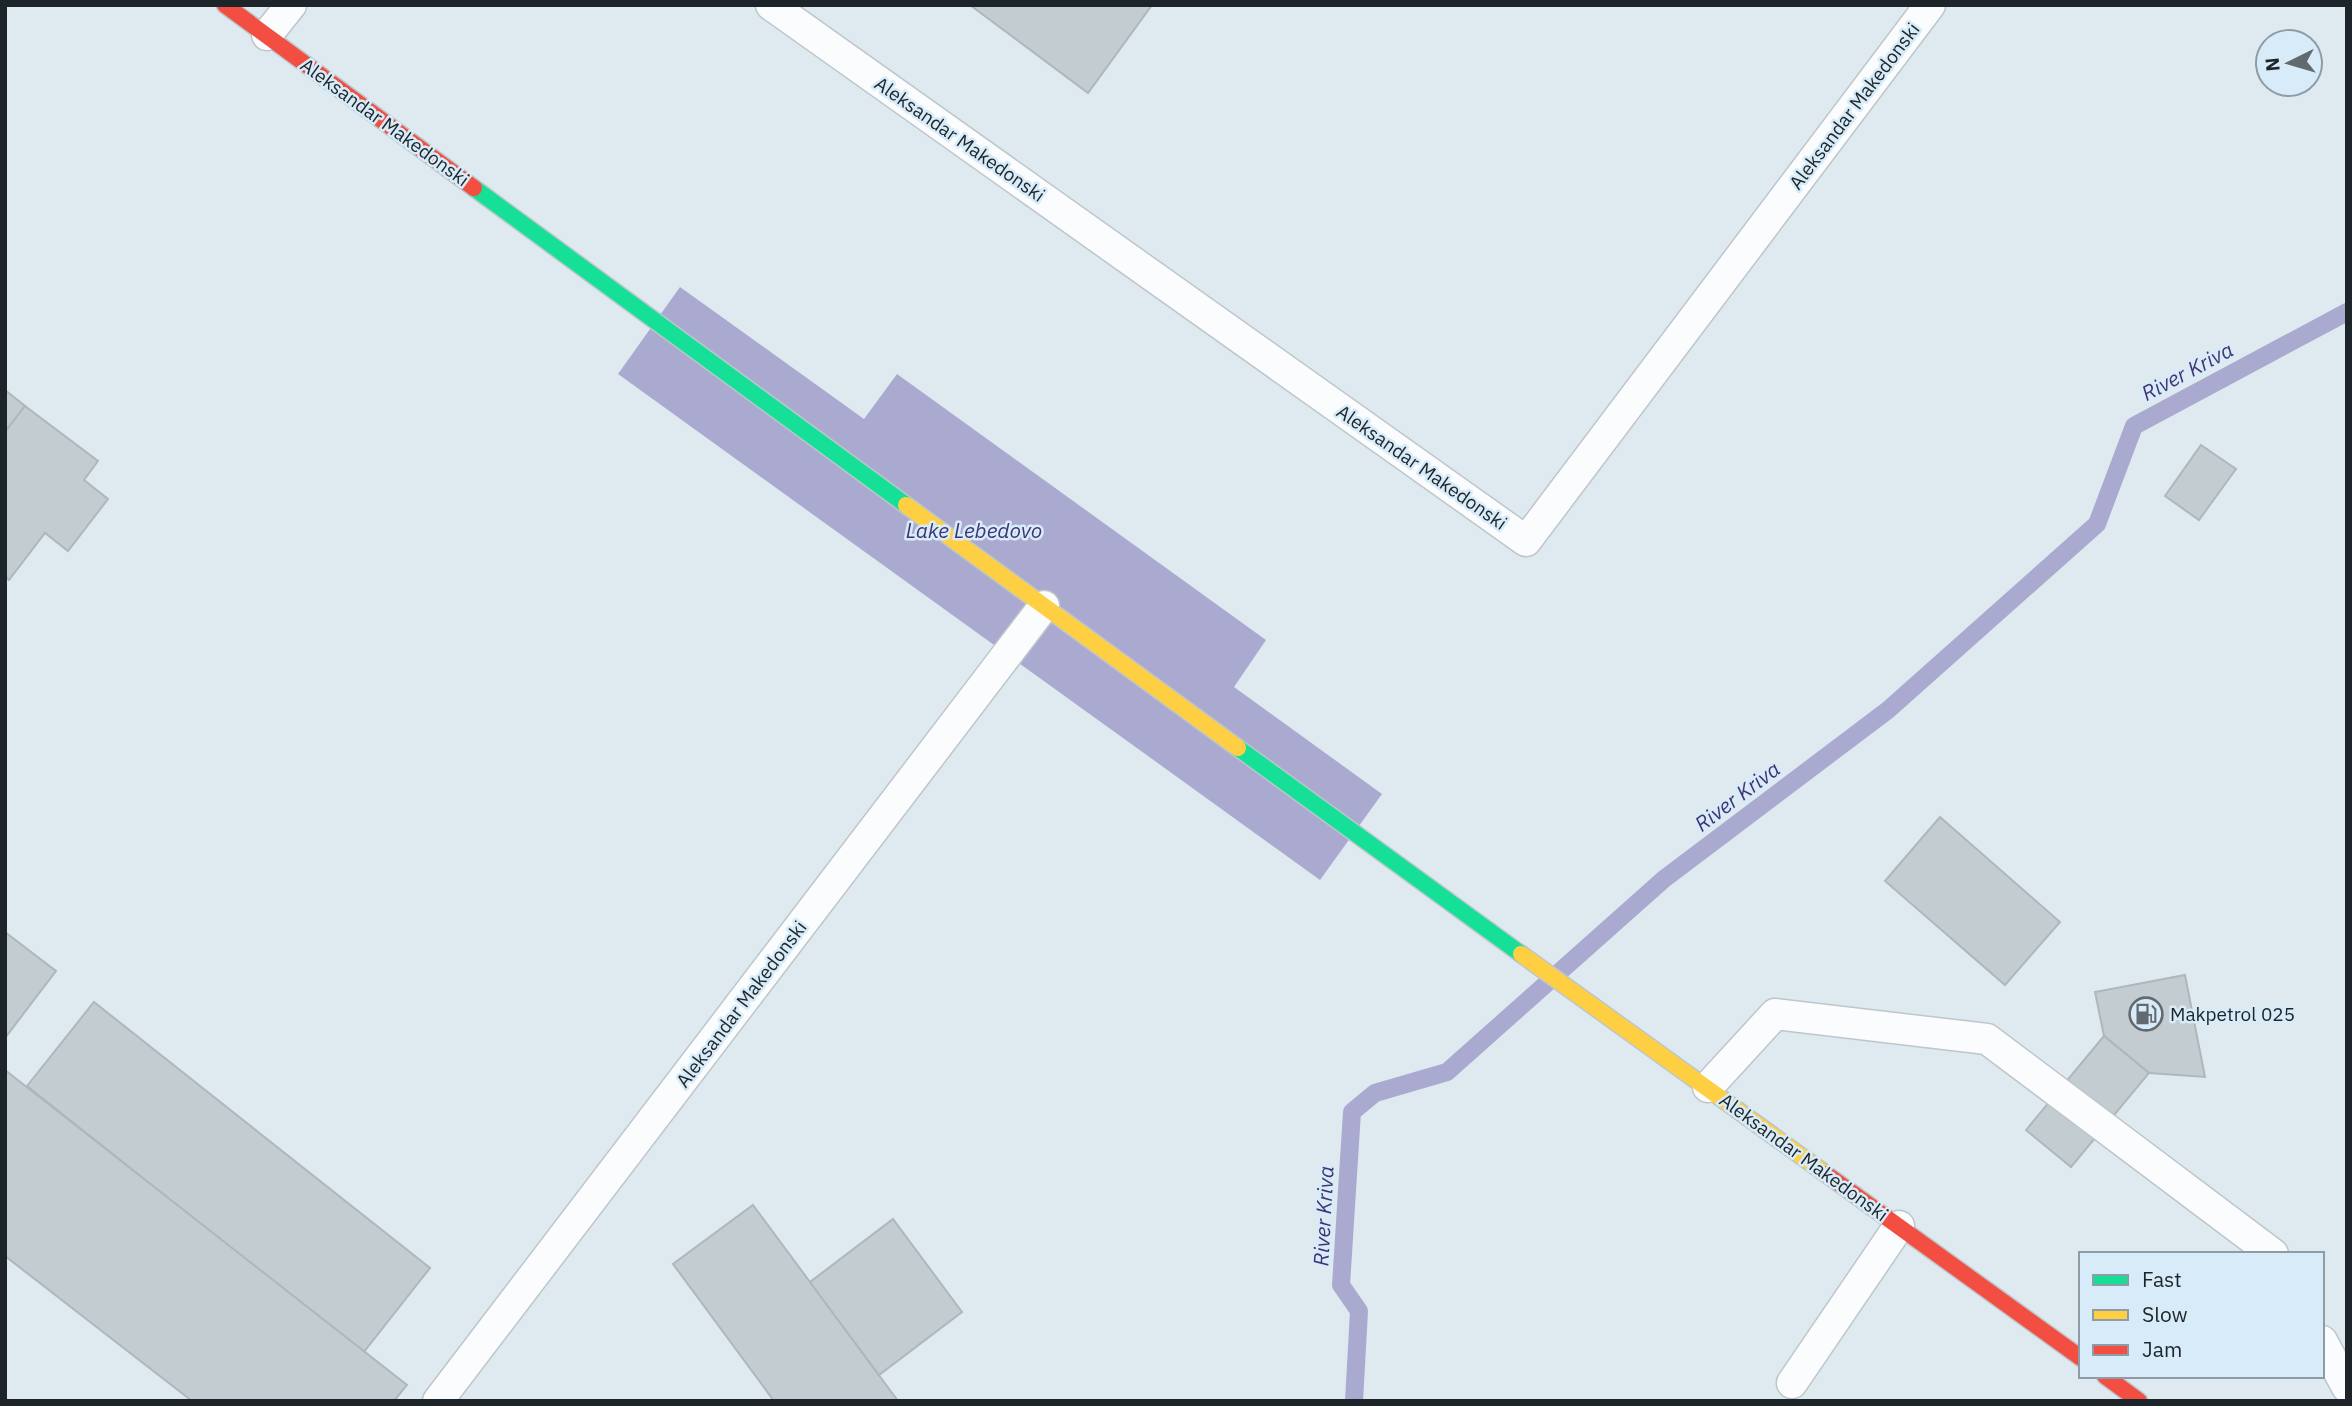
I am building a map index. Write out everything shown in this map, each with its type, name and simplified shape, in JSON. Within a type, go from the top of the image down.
[{"type":"main road","name":"Aleksandar Makedonski","points":[[225,5],[1354,833],[2079,1357]]},
{"type":"main road","points":[[2108,1378],[2139,1401]]},
{"type":"lane","points":[[267,35],[291,5]]},
{"type":"lane","name":"Aleksandar Makedonski","points":[[771,5],[1526,541],[1930,5]]},
{"type":"lane","name":"Aleksandar Makedonski","points":[[438,1401],[1044,606]]},
{"type":"lane","points":[[1708,1087],[1775,1014],[1987,1039],[2270,1252]]},
{"type":"lane","name":"Aleksandar Makedonski","points":[[1792,1383],[1899,1226]]},
{"type":"lane","points":[[2324,1345],[2347,1387]]},
{"type":"water","name":"Lake Lebedovo","points":[[680,287],[864,419],[897,374],[1266,640],[1234,687],[1382,794],[1320,880],[618,374]]},
{"type":"building","points":[[970,5],[1152,5],[1088,93]]},
{"type":"building","points":[[5,390],[25,406],[5,432]]},
{"type":"building","points":[[25,406],[98,461],[84,480],[108,499],[68,551],[45,533],[9,580],[5,576],[5,432]]},
{"type":"building","points":[[2201,445],[2236,469],[2199,520],[2165,496]]},
{"type":"building","points":[[1940,817],[2060,922],[2005,985],[1885,881]]},
{"type":"building","points":[[5,932],[56,971],[5,1038]]},
{"type":"building","name":"Makpetrol 025","points":[[2185,975],[2205,1077],[2149,1073],[2104,1036],[2095,992]]},
{"type":"building","points":[[94,1002],[430,1268],[363,1353],[27,1086]]},
{"type":"building","points":[[2104,1036],[2149,1073],[2071,1167],[2026,1130]]},
{"type":"building","points":[[5,1070],[407,1385],[394,1401],[192,1401],[5,1256]]},
{"type":"building","points":[[753,1205],[898,1401],[774,1401],[673,1264]]},
{"type":"building","points":[[893,1219],[962,1312],[879,1375],[810,1282]]},
{"type":"waterway","name":"River Kriva","points":[[1354,1401],[1359,1311],[1341,1285],[1352,1112],[1375,1093],[1447,1072],[1664,879],[1888,710],[2097,524],[2134,426],[2347,312]]},
{"type":"traffic: fast","points":[[474,188],[906,505]]},
{"type":"traffic: fast","points":[[1238,748],[1521,954]]},
{"type":"traffic: slow","points":[[906,505],[1238,748]]},
{"type":"traffic: slow","points":[[1521,954],[1826,1174]]},
{"type":"traffic: jam","points":[[225,5],[474,188]]},
{"type":"traffic: jam","points":[[1826,1174],[2079,1357]]},
{"type":"traffic: jam","points":[[2108,1378],[2139,1401]]},
{"type":"place","name":"Makpetrol 025","points":[[2146,1014]]}]
